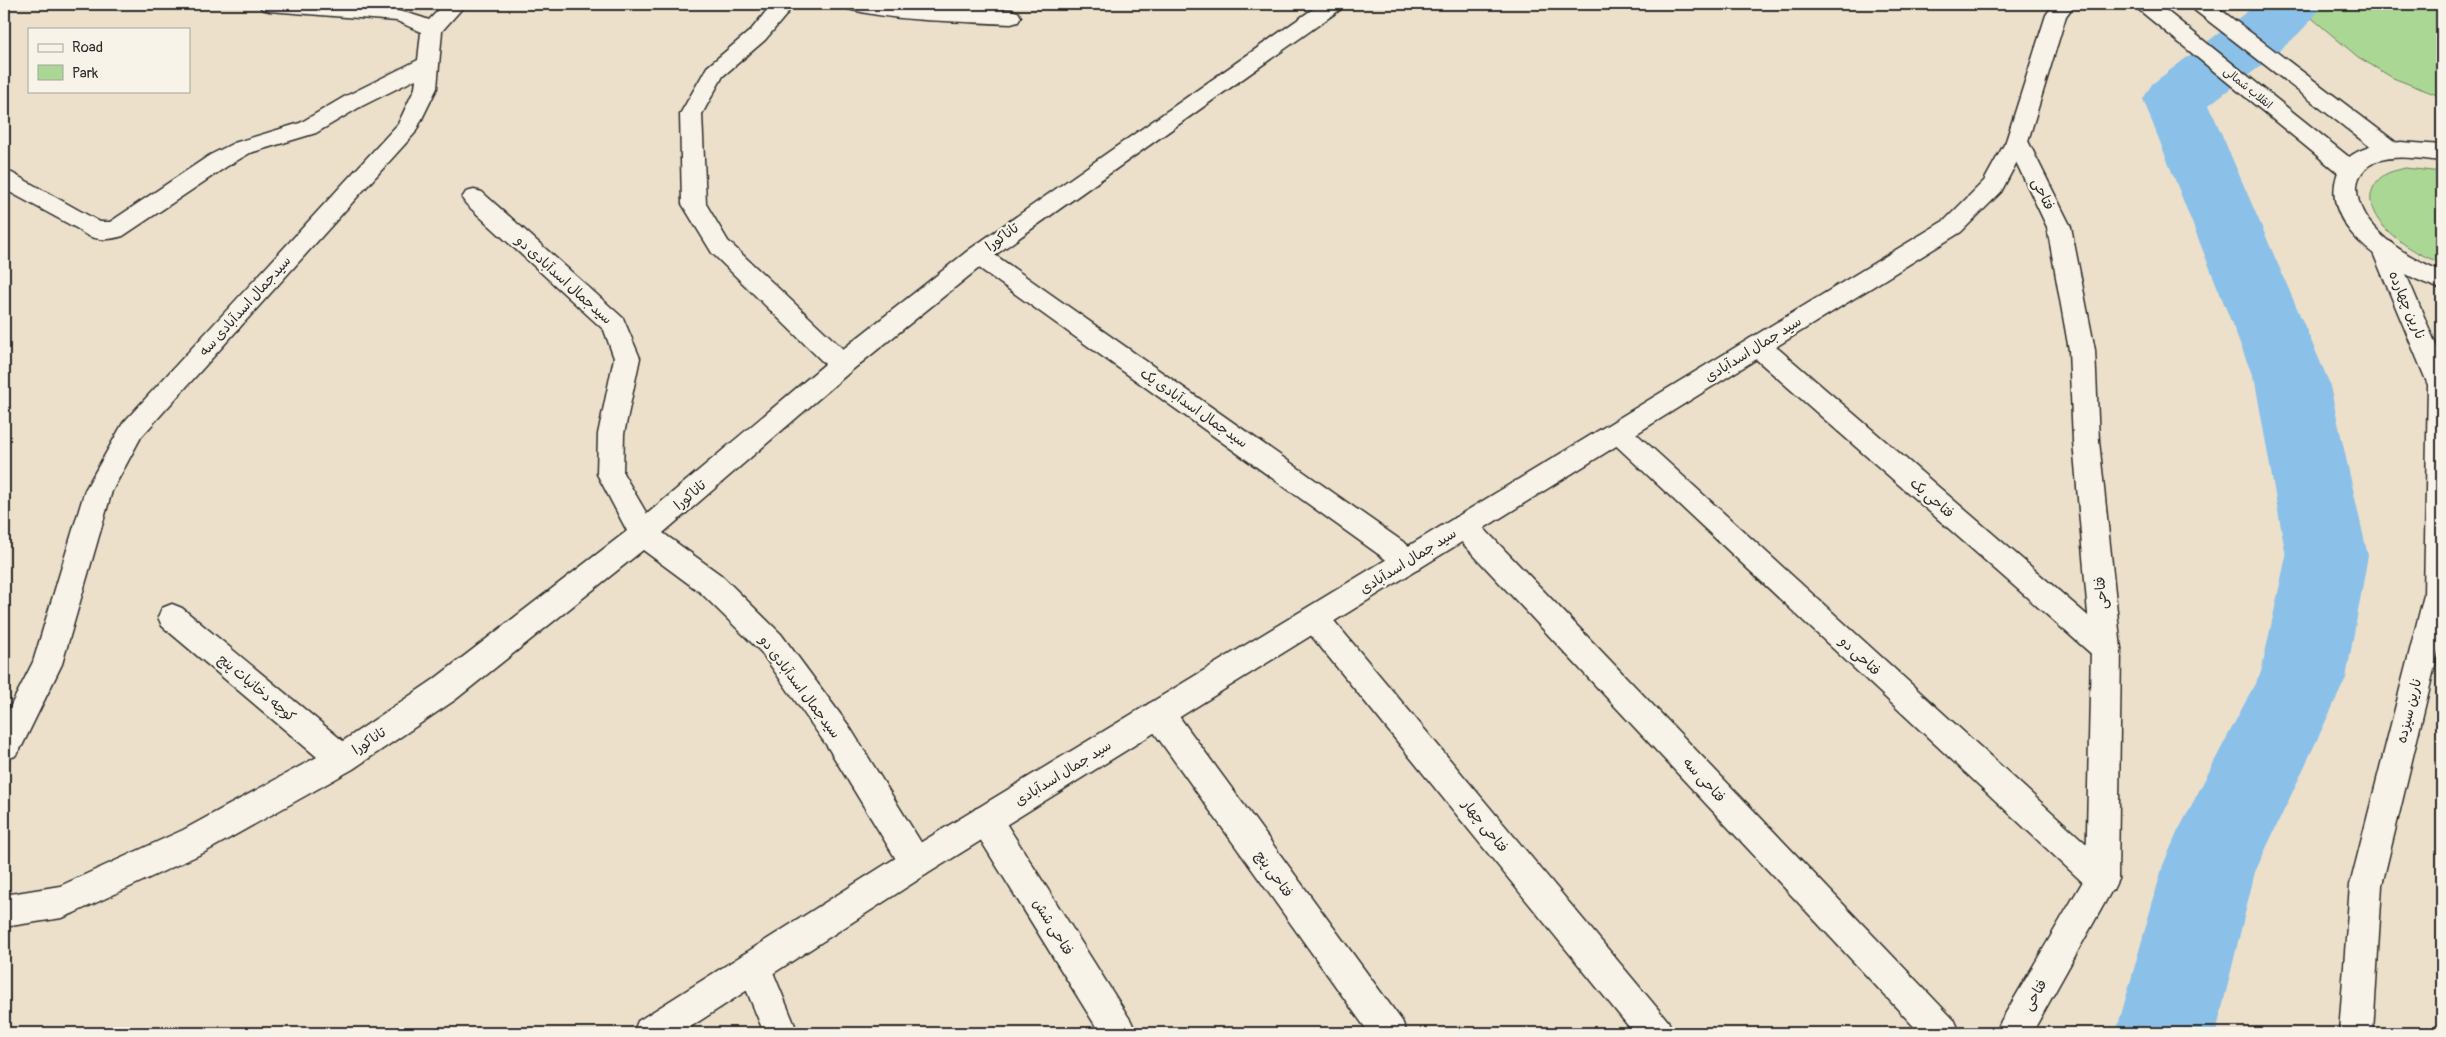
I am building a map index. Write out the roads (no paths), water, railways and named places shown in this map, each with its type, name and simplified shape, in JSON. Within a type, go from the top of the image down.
[{"type":"street","points":[[269,4],[403,9],[432,29],[456,4]]},
{"type":"street","points":[[782,4],[758,35],[716,72],[691,114],[694,204],[720,247],[842,364]]},
{"type":"street","points":[[855,4],[899,11],[1011,17]]},
{"type":"street","name":"تاناکورا","points":[[4,911],[62,902],[194,841],[342,759],[444,690],[643,534],[842,364],[978,254],[1334,4]]},
{"type":"street","name":"سید جمال اسدآبادی","points":[[650,1033],[754,968],[916,862],[1410,561],[1953,226],[1994,186],[2017,141],[2056,16],[2065,4]]},
{"type":"street","points":[[2200,4],[2390,150]]},
{"type":"street","name":"انقلاب شمالی","points":[[2146,5],[2351,171]]},
{"type":"street","name":"سیدجمال اسدآبادی سه","points":[[4,746],[11,736],[47,664],[99,490],[132,430],[407,128],[426,88],[432,29]]},
{"type":"street","points":[[4,179],[86,223],[95,231],[115,230],[218,161],[242,148],[308,128],[352,102],[430,62]]},
{"type":"street","name":"فتاحی","points":[[2013,1033],[2102,879],[2106,649],[2086,441],[2082,350],[2059,227],[2017,141]]},
{"type":"street","points":[[2442,153],[2414,149],[2390,150],[2370,155],[2355,165],[2346,178],[2345,194],[2350,212],[2364,230],[2383,248],[2408,265],[2442,280]]},
{"type":"street","name":"سیدجمال اسدآبادی دو","points":[[474,198],[614,325],[627,358],[611,434],[610,474],[643,534],[711,584],[771,643],[838,736],[916,862]]},
{"type":"street","name":"نارین چهارده","points":[[2383,248],[2441,388]]},
{"type":"street","name":"سیدجمال اسدآبادی یک","points":[[978,254],[1410,561]]},
{"type":"street","name":"فتاحی یک","points":[[1758,346],[2106,649]]},
{"type":"street","name":"نارین سیزده","points":[[2356,1033],[2366,885],[2438,595],[2441,388]]},
{"type":"street","name":"فتاحی دو","points":[[1618,432],[2102,879]]},
{"type":"street","name":"فتاحی سه","points":[[1464,526],[1943,1033]]},
{"type":"street","name":"کوچه دخانیات پنج","points":[[172,617],[342,759]]},
{"type":"street","name":"فتاحی چهار","points":[[1315,619],[1656,1033]]},
{"type":"street","name":"فتاحی پنچ","points":[[1158,714],[1390,1033]]},
{"type":"street","name":"فتاحی شش","points":[[986,820],[1120,1033]]},
{"type":"street","points":[[754,968],[781,1033]]},
{"type":"waterway","points":[[2166,1033],[2210,865],[2303,678],[2327,556],[2292,382],[2175,99],[2273,23],[2293,4]]}]
